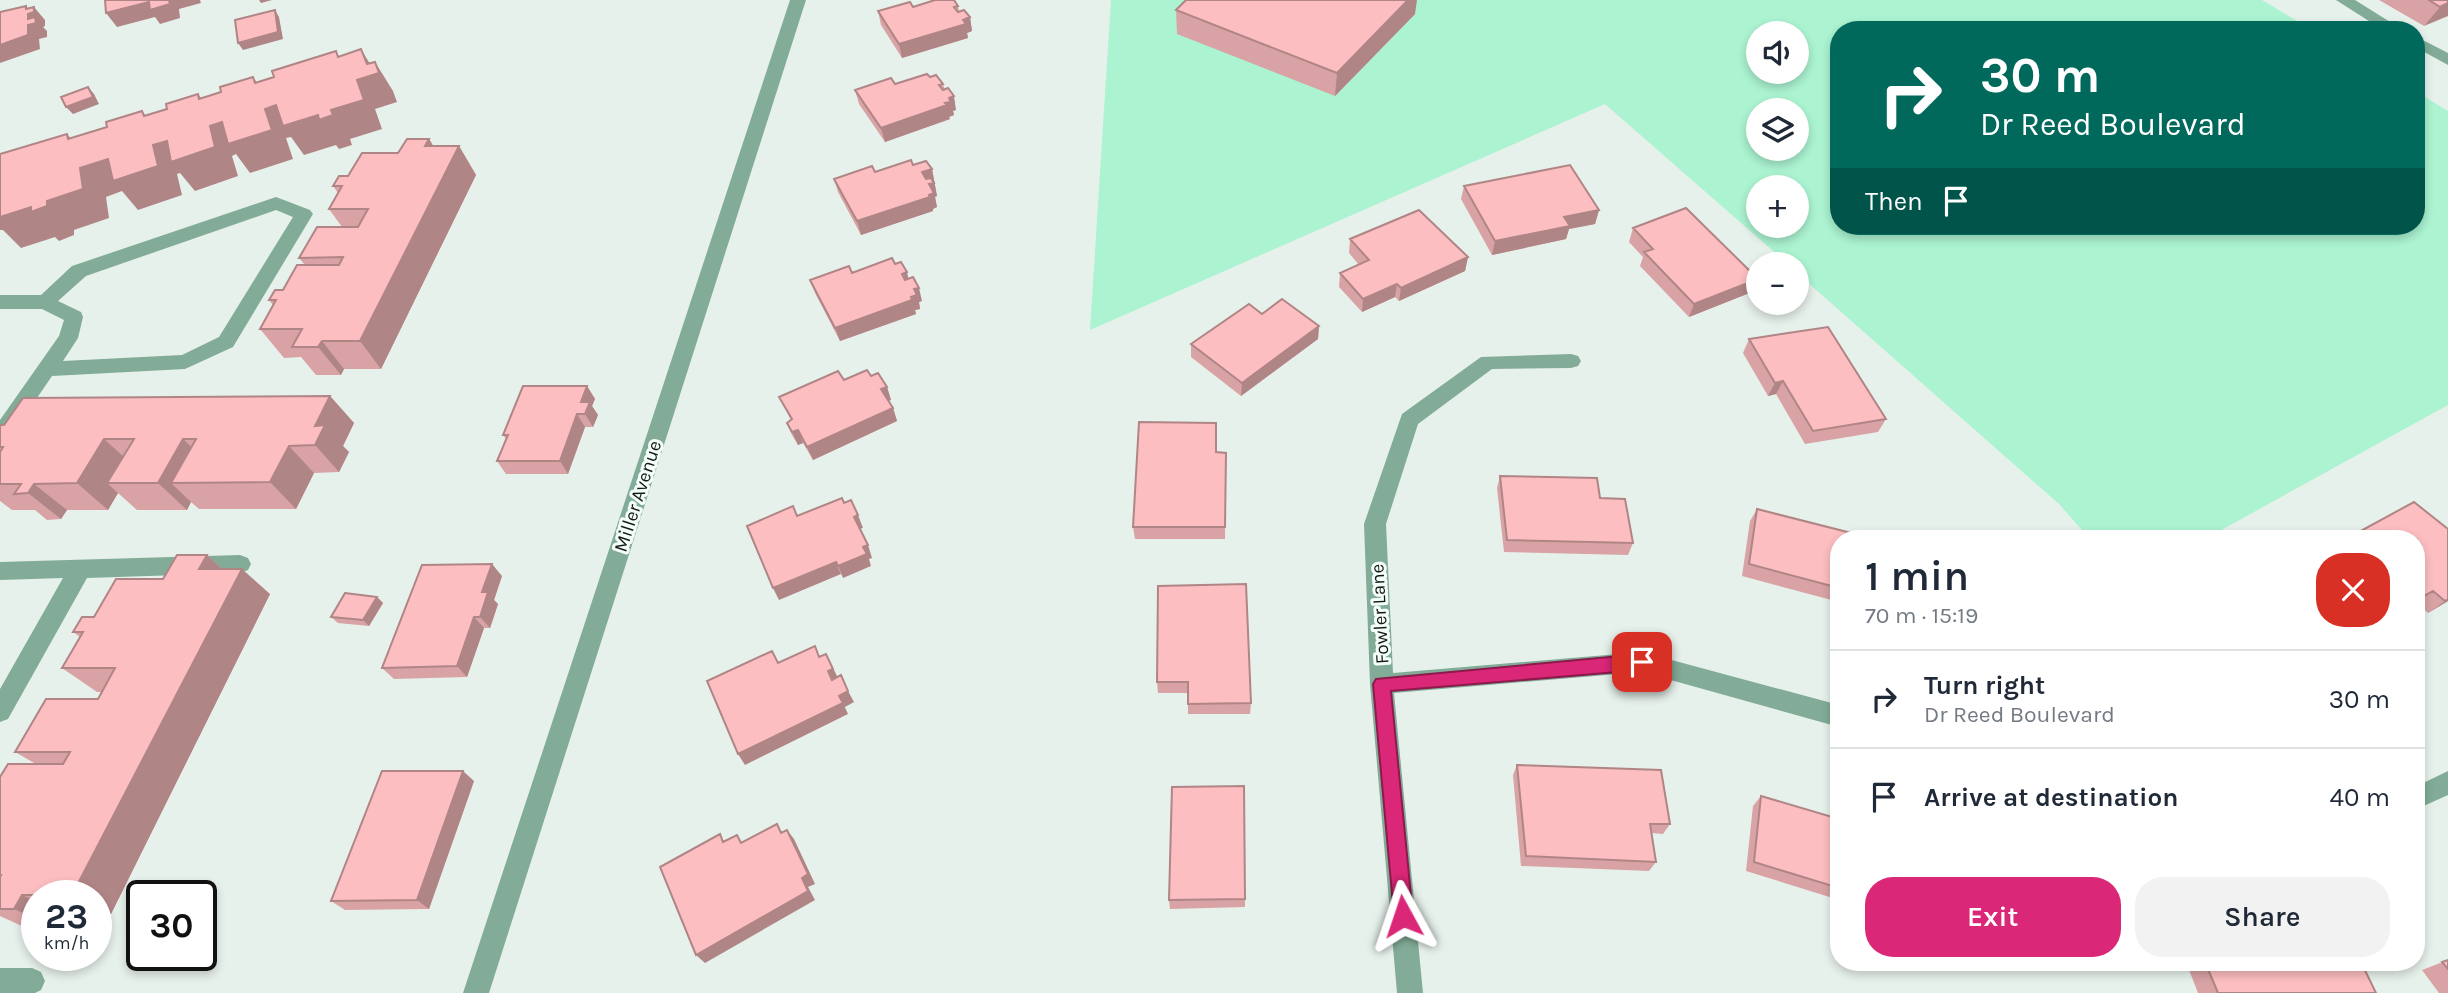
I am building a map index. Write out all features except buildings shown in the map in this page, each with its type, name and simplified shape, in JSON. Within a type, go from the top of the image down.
[{"type":"street","name":"Miller Avenue","points":[[476,993],[798,0]]},
{"type":"street","points":[[2344,0],[2380,21]]},
{"type":"street","points":[[2425,47],[2448,60]]},
{"type":"street","points":[[45,302],[79,271],[276,203],[304,214],[226,342],[185,362],[46,369]]},
{"type":"street","points":[[0,302],[45,302],[74,317],[68,338],[0,436]]},
{"type":"street","name":"Fowler Lane","points":[[1410,993],[1382,684],[1375,524],[1409,420],[1488,362],[1571,361]]},
{"type":"street","points":[[0,571],[240,564]]},
{"type":"street","points":[[0,710],[80,569]]},
{"type":"street","points":[[1382,684],[1642,662],[1830,714]]},
{"type":"street","points":[[2425,794],[2448,782]]},
{"type":"street","points":[[0,981],[32,981]]},
{"type":"green space","points":[[1111,0],[2262,0],[2297,21],[1830,21],[1830,235],[2425,235],[2425,97],[2448,111],[2448,405],[2221,530],[2082,530],[2059,504],[1809,284],[1809,252],[1774,252],[1758,238],[1809,238],[1809,175],[1746,175],[1746,227],[1605,104],[1090,330]]},
{"type":"route","points":[[1403,916],[1382,684],[1642,662]]}]
